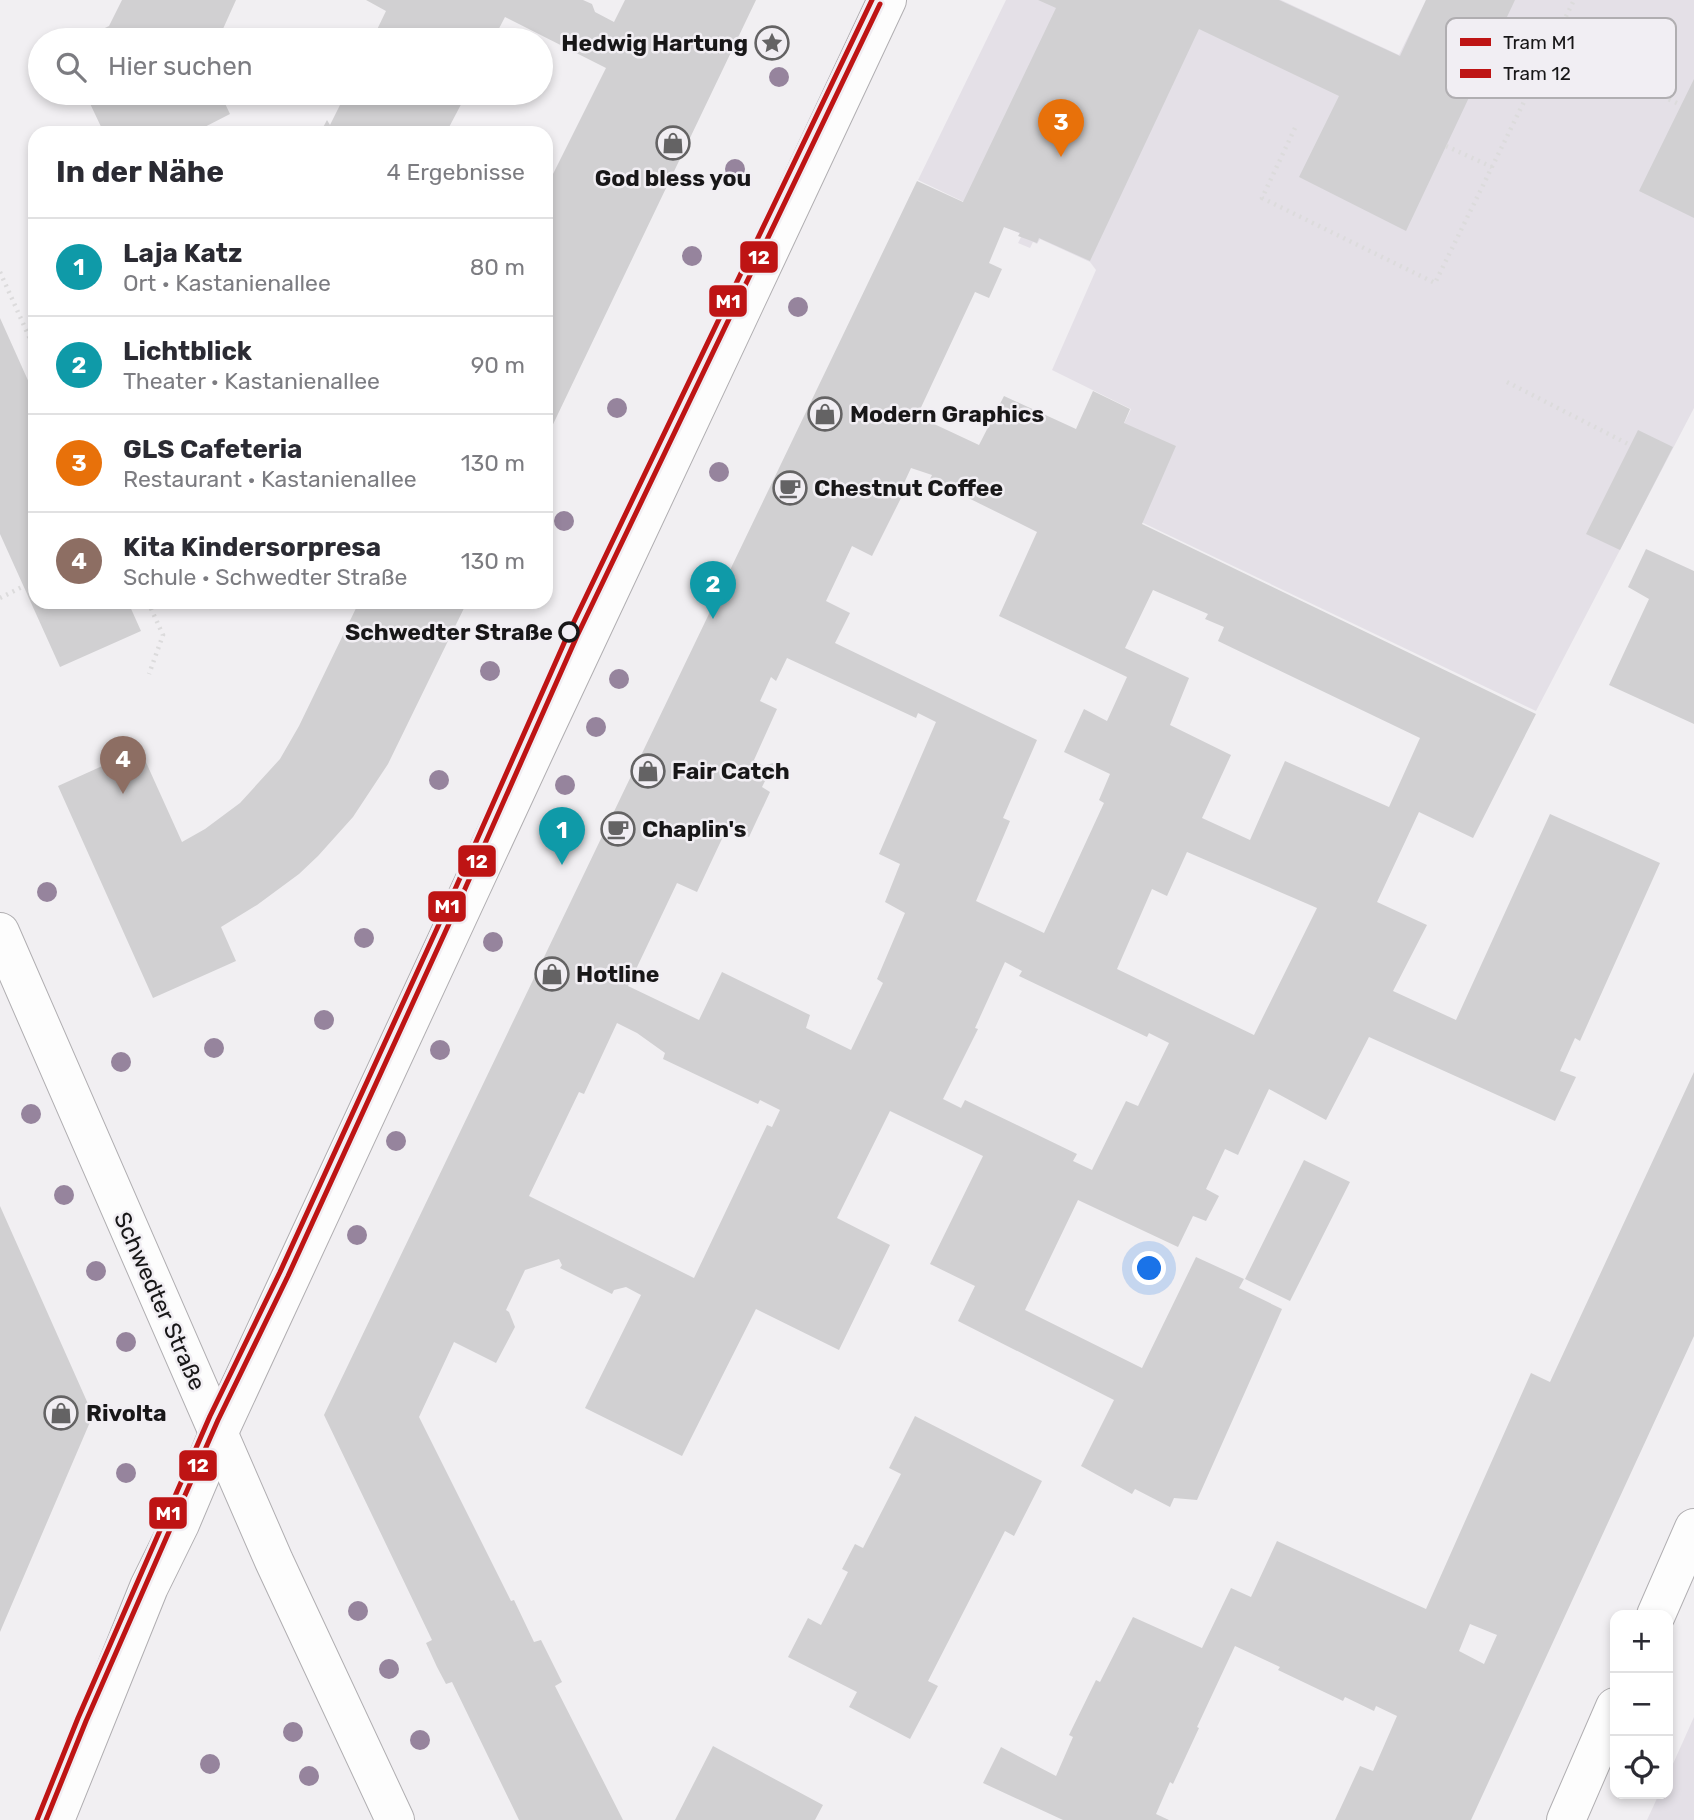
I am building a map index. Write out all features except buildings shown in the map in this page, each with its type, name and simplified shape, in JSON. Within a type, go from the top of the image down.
[{"type":"street","points":[[55,1820],[149,1587],[180,1524],[218,1434],[887,0]]},
{"type":"street","name":"Schwedter Straße","points":[[0,932],[274,1561],[395,1820]]},
{"type":"street","points":[[1658,1610],[1694,1528]]},
{"type":"street","points":[[1566,1820],[1610,1719]]},
{"type":"path","points":[[1565,18],[1574,0]]},
{"type":"path","points":[[1295,128],[1262,198],[1435,283],[1526,98]]},
{"type":"path","points":[[1666,98],[1681,105]]},
{"type":"path","points":[[1446,146],[1492,167]]},
{"type":"path","points":[[0,272],[28,334]]},
{"type":"path","points":[[1507,382],[1630,445]]},
{"type":"path","points":[[0,598],[23,586]]},
{"type":"path","points":[[149,674],[163,635],[151,609]]},
{"type":"shaded area","points":[[1006,0],[1281,0],[1399,55],[1426,0],[1694,0],[1694,408],[1536,711],[1089,497],[1131,409],[1052,370],[1096,270],[1090,262],[1040,239],[1037,244],[1033,242],[1030,248],[1018,243],[1021,237],[1019,233],[1004,227],[1006,222],[918,180]]},
{"type":"shaded area","points":[[1694,1717],[1694,1820],[1647,1820],[1657,1799],[1673,1799],[1673,1764]]},
{"type":"tram line","name":"M1","points":[[37,1820],[78,1718],[210,1416],[280,1272],[569,632],[872,0]]},
{"type":"tram line","name":"12","points":[[46,1820],[86,1721],[218,1420],[288,1276],[577,636],[880,4]]},
{"type":"place","name":"Hedwig Hartung","points":[[772,43]]},
{"type":"place","name":"God bless you","points":[[673,143]]},
{"type":"place","name":"GLS Cafeteria","points":[[1061,157]]},
{"type":"place","name":"Modern Graphics","points":[[825,414]]},
{"type":"place","name":"Chestnut Coffee","points":[[790,488]]},
{"type":"place","name":"Lichtblick","points":[[713,619]]},
{"type":"place","name":"Schwedter Straße","points":[[569,632]]},
{"type":"place","name":"Fair Catch","points":[[648,771]]},
{"type":"place","name":"Kita Kindersorpresa","points":[[123,794]]},
{"type":"place","name":"Chaplin's","points":[[618,829]]},
{"type":"place","name":"Laja Katz","points":[[562,865]]},
{"type":"place","name":"Hotline","points":[[552,974]]},
{"type":"place","name":"Rivolta","points":[[61,1413]]}]
